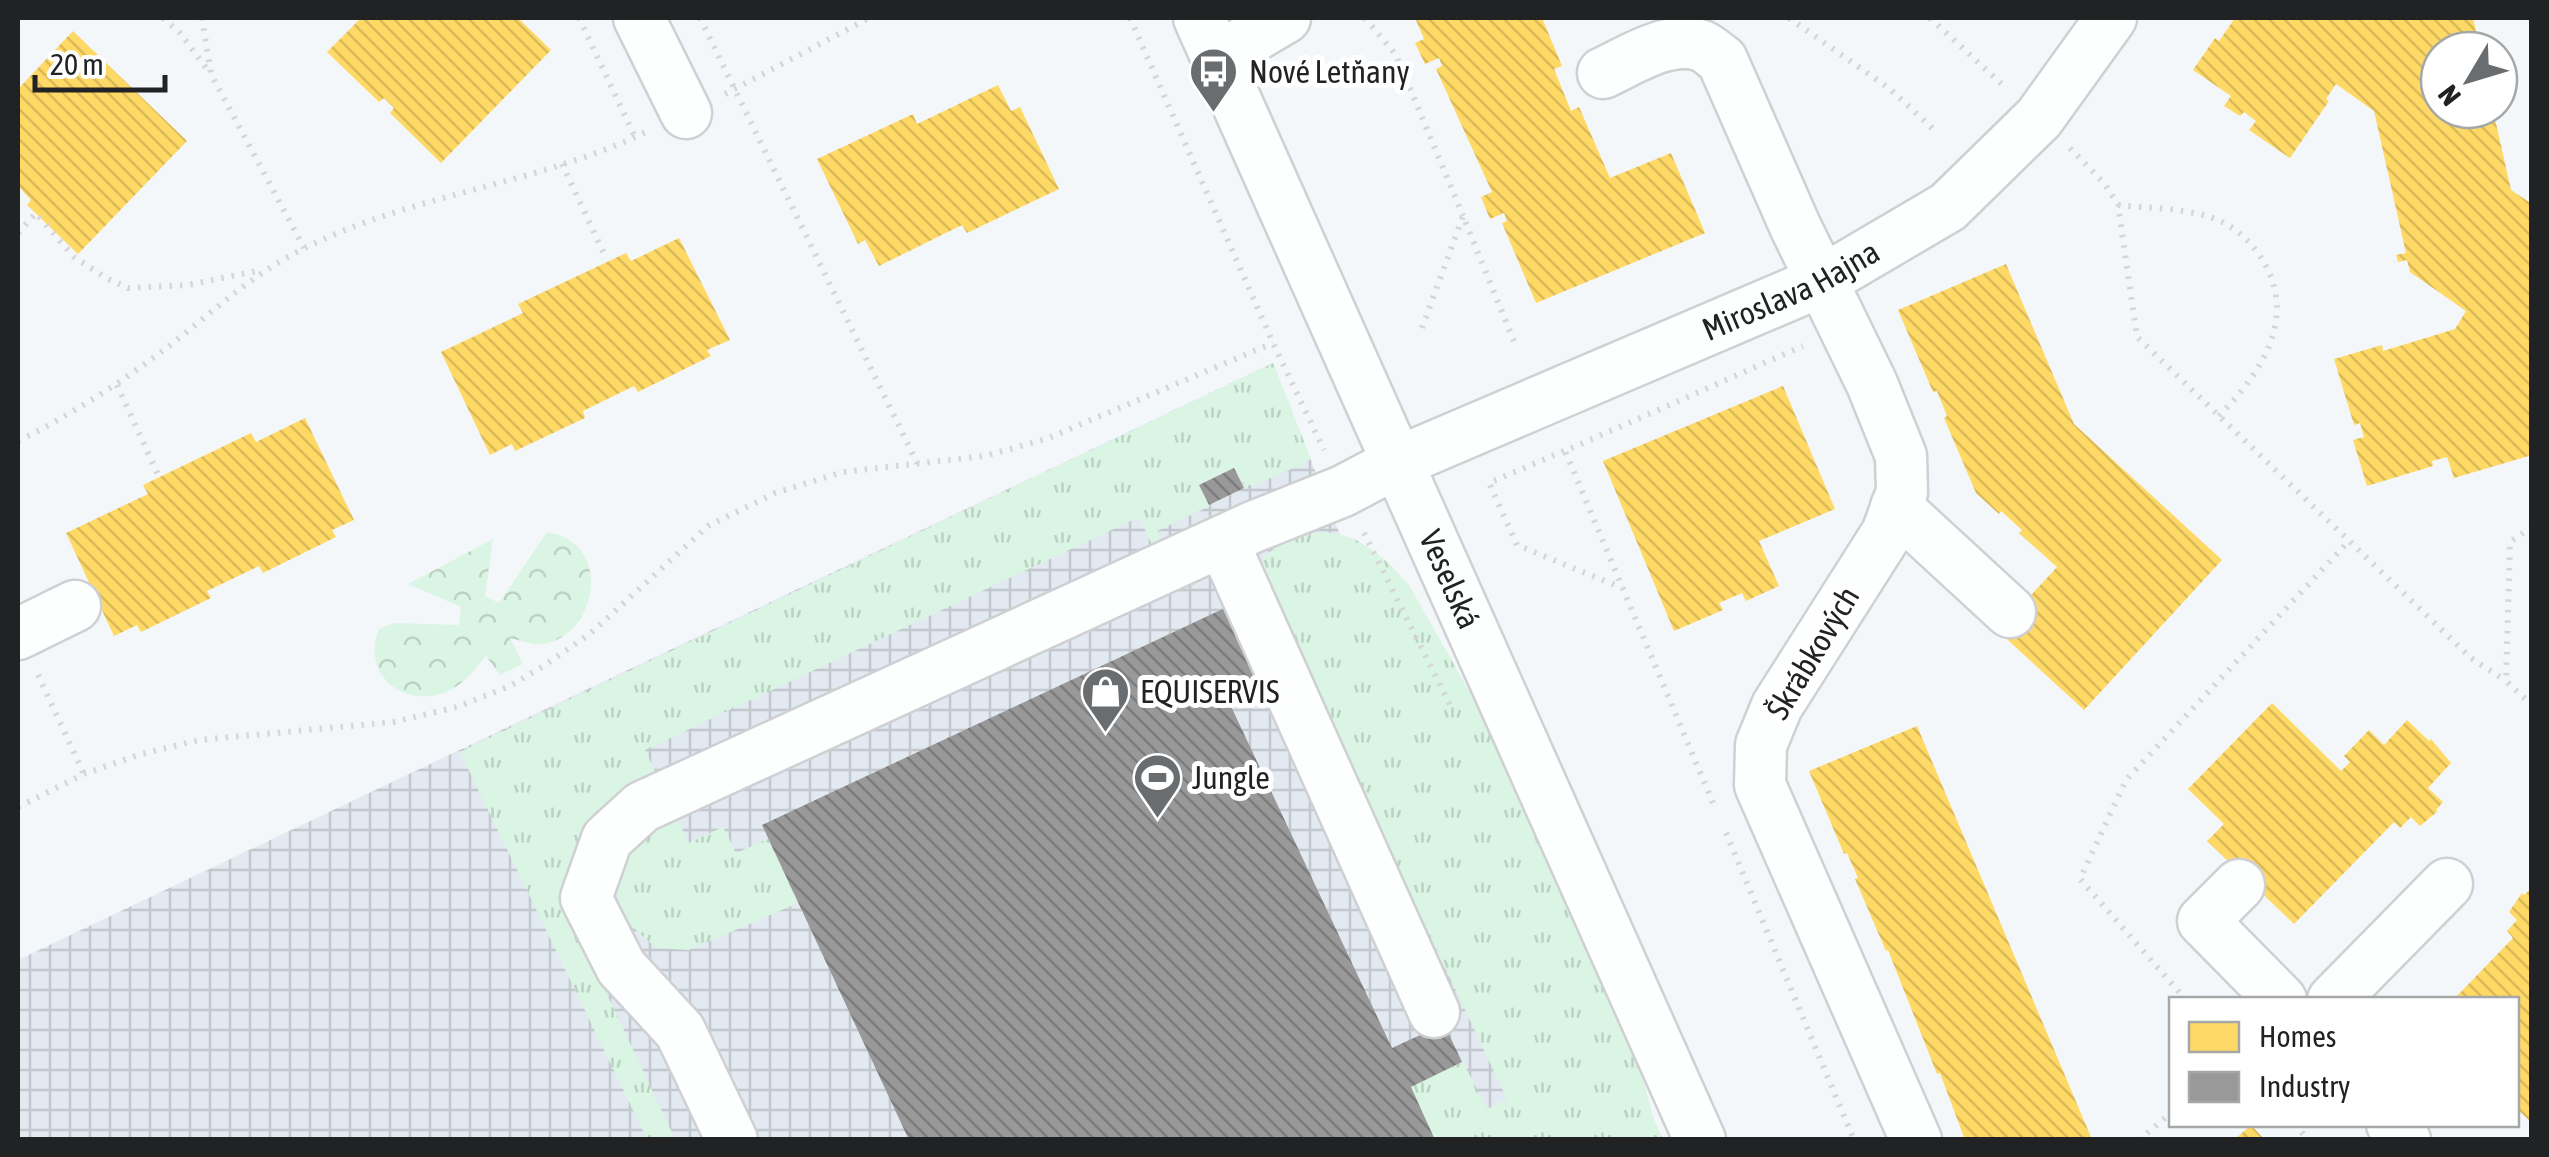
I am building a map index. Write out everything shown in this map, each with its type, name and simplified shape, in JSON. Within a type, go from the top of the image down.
[{"type":"street","points":[[639,18],[686,113]]},
{"type":"street","points":[[1208,38],[1284,18]]},
{"type":"street","name":"Miroslava Hajna","points":[[732,1140],[680,1031],[621,967],[586,898],[607,839],[642,807],[1223,542],[1344,491],[1398,462],[1822,281],[1948,208],[2039,118],[2110,18]]},
{"type":"street","name":"Veselská","points":[[1208,38],[1700,1140]]},
{"type":"street","name":"Škrábkových","points":[[1603,73],[1660,48],[1682,43],[1702,46],[1722,60],[1872,384],[1901,456],[1902,492],[1887,533],[1777,706],[1761,745],[1760,785],[1916,1140]]},
{"type":"street","points":[[1896,507],[2010,612]]},
{"type":"street","points":[[1223,542],[1434,1012]]},
{"type":"street","points":[[18,633],[75,606]]},
{"type":"street","points":[[2335,997],[2447,884]]},
{"type":"street","points":[[2240,885],[2203,920],[2278,997]]},
{"type":"path","points":[[164,18],[180,32],[211,74],[304,248]]},
{"type":"path","points":[[202,18],[211,74]]},
{"type":"path","points":[[579,18],[635,138]]},
{"type":"path","points":[[700,18],[918,465]]},
{"type":"path","points":[[18,441],[117,384],[264,270],[304,248],[388,212],[562,164],[635,138],[869,18]]},
{"type":"path","points":[[1130,18],[1272,343],[1454,713]]},
{"type":"path","points":[[1366,18],[1396,55],[1516,346]]},
{"type":"path","points":[[1788,18],[1890,89],[1934,130]]},
{"type":"path","points":[[1930,18],[2104,183],[2118,205],[2137,337],[2470,658],[2532,705]]},
{"type":"path","points":[[562,164],[604,256]]},
{"type":"path","points":[[2118,205],[2209,216],[2243,234],[2266,265],[2276,290],[2277,319],[2266,357],[2249,385],[2219,416]]},
{"type":"path","points":[[18,233],[36,213],[74,258],[128,288],[188,286],[264,270]]},
{"type":"path","points":[[1422,328],[1463,216]]},
{"type":"path","points":[[18,807],[84,774],[140,754],[199,740],[393,722],[457,707],[510,686],[591,632],[708,526],[776,493],[843,472],[985,456],[1046,439],[1272,343]]},
{"type":"path","points":[[1623,588],[1517,545],[1490,483],[1808,344]]},
{"type":"path","points":[[117,384],[158,477]]},
{"type":"path","points":[[1565,451],[1854,1140]]},
{"type":"path","points":[[2506,682],[2510,542],[2532,527]]},
{"type":"path","points":[[2183,997],[2080,879],[2126,780],[2348,542]]},
{"type":"path","points":[[18,633],[84,774]]},
{"type":"path","points":[[2139,1140],[2169,1115]]},
{"type":"shaded area","points":[[1273,363],[1576,1139],[18,1139],[18,960]]},
{"type":"green space","points":[[1273,363],[1311,459],[1303,464],[1246,489],[1234,468],[1201,485],[1210,506],[1157,531],[1162,543],[1153,547],[1139,517],[645,750],[659,780],[575,926],[675,1139],[647,1139],[460,752]]},
{"type":"green space","points":[[547,532],[569,540],[583,553],[590,571],[585,609],[575,626],[560,638],[541,644],[510,638],[523,664],[500,675],[486,656],[462,683],[436,695],[406,693],[382,676],[376,663],[379,629],[394,623],[459,625],[461,607],[408,584],[493,539],[485,596],[499,603]]},
{"type":"green space","points":[[1322,532],[1360,542],[1409,585],[1537,811],[1634,1046],[1663,1139],[1435,1139],[1410,1086],[1463,1062],[1487,1109],[1507,1099],[1261,577],[1264,556],[1292,540]]},
{"type":"green space","points":[[676,817],[689,843],[723,827],[736,853],[768,839],[798,903],[689,950],[656,948],[626,921],[616,890],[636,835]]},
{"type":"building: Homes","points":[[361,18],[518,18],[551,50],[441,163],[390,113],[394,108],[384,98],[379,102],[327,52]]},
{"type":"building: Homes","points":[[1415,18],[1542,18],[1562,66],[1554,69],[1571,111],[1579,107],[1610,178],[1671,153],[1705,233],[1536,303],[1502,223],[1507,221],[1504,213],[1490,219],[1481,197],[1492,192],[1436,69],[1442,66],[1439,58],[1425,64],[1415,43],[1424,39]]},
{"type":"building: Homes","points":[[2235,18],[2473,18],[2476,30],[2419,30],[2419,130],[2498,130],[2511,190],[2532,204],[2532,455],[2454,478],[2447,457],[2432,461],[2433,466],[2367,486],[2353,440],[2364,437],[2360,423],[2354,425],[2334,359],[2382,345],[2383,351],[2455,329],[2466,311],[2410,272],[2407,260],[2398,262],[2396,255],[2406,253],[2374,111],[2336,84],[2326,99],[2329,101],[2290,158],[2249,130],[2256,121],[2244,112],[2240,116],[2224,106],[2231,96],[2193,70],[2215,38],[2219,41]]},
{"type":"building: Homes","points":[[73,31],[187,141],[78,254],[27,205],[31,200],[18,190],[18,89]]},
{"type":"building: Homes","points":[[998,85],[1011,111],[1020,107],[1059,189],[967,233],[962,225],[879,266],[865,240],[858,244],[817,159],[913,114],[917,124]]},
{"type":"building: Homes","points":[[679,238],[730,340],[707,350],[711,356],[638,392],[634,386],[583,411],[585,418],[515,451],[512,444],[490,455],[441,352],[523,313],[518,304],[626,253],[631,261]]},
{"type":"building: Homes","points":[[2006,264],[2074,424],[2222,560],[2084,710],[1998,631],[2057,567],[2019,533],[2022,530],[1976,493],[1944,418],[1947,416],[1937,391],[1933,392],[1898,310]]},
{"type":"building: Homes","points":[[1783,386],[1835,509],[1759,541],[1779,586],[1746,601],[1742,593],[1719,603],[1723,610],[1674,631],[1603,461]]},
{"type":"building: Homes","points":[[305,418],[354,520],[332,530],[336,537],[263,573],[259,566],[207,591],[211,598],[141,632],[137,625],[114,636],[66,533],[148,494],[143,485],[251,433],[256,442]]},
{"type":"building: Homes","points":[[2272,703],[2341,771],[2350,762],[2344,756],[2369,730],[2384,745],[2407,720],[2431,739],[2451,763],[2428,788],[2443,802],[2438,811],[2420,826],[2411,817],[2400,828],[2394,822],[2294,924],[2207,841],[2224,824],[2188,789]]},
{"type":"building: Homes","points":[[1917,726],[2091,1137],[2084,1140],[1965,1140],[1855,879],[1858,878],[1809,771]]},
{"type":"building: Homes","points":[[2532,888],[2532,1123],[2519,1111],[2519,997],[2456,997],[2513,938],[2507,931],[2517,920],[2509,912]]},
{"type":"building: Homes","points":[[2253,1127],[2265,1140],[2234,1140]]},
{"type":"building: Industry","points":[[1234,468],[1244,488],[1209,505],[1199,485]]},
{"type":"building: Industry","points":[[1227,607],[1263,684],[1228,700],[1392,1048],[1444,1024],[1462,1062],[1411,1087],[1435,1140],[909,1140],[762,825]]},
{"type":"place","name":"Nové Letňany","points":[[1214,114]]},
{"type":"place","name":"EQUISERVIS","points":[[1105,734]]},
{"type":"place","name":"Jungle","points":[[1157,820]]}]
